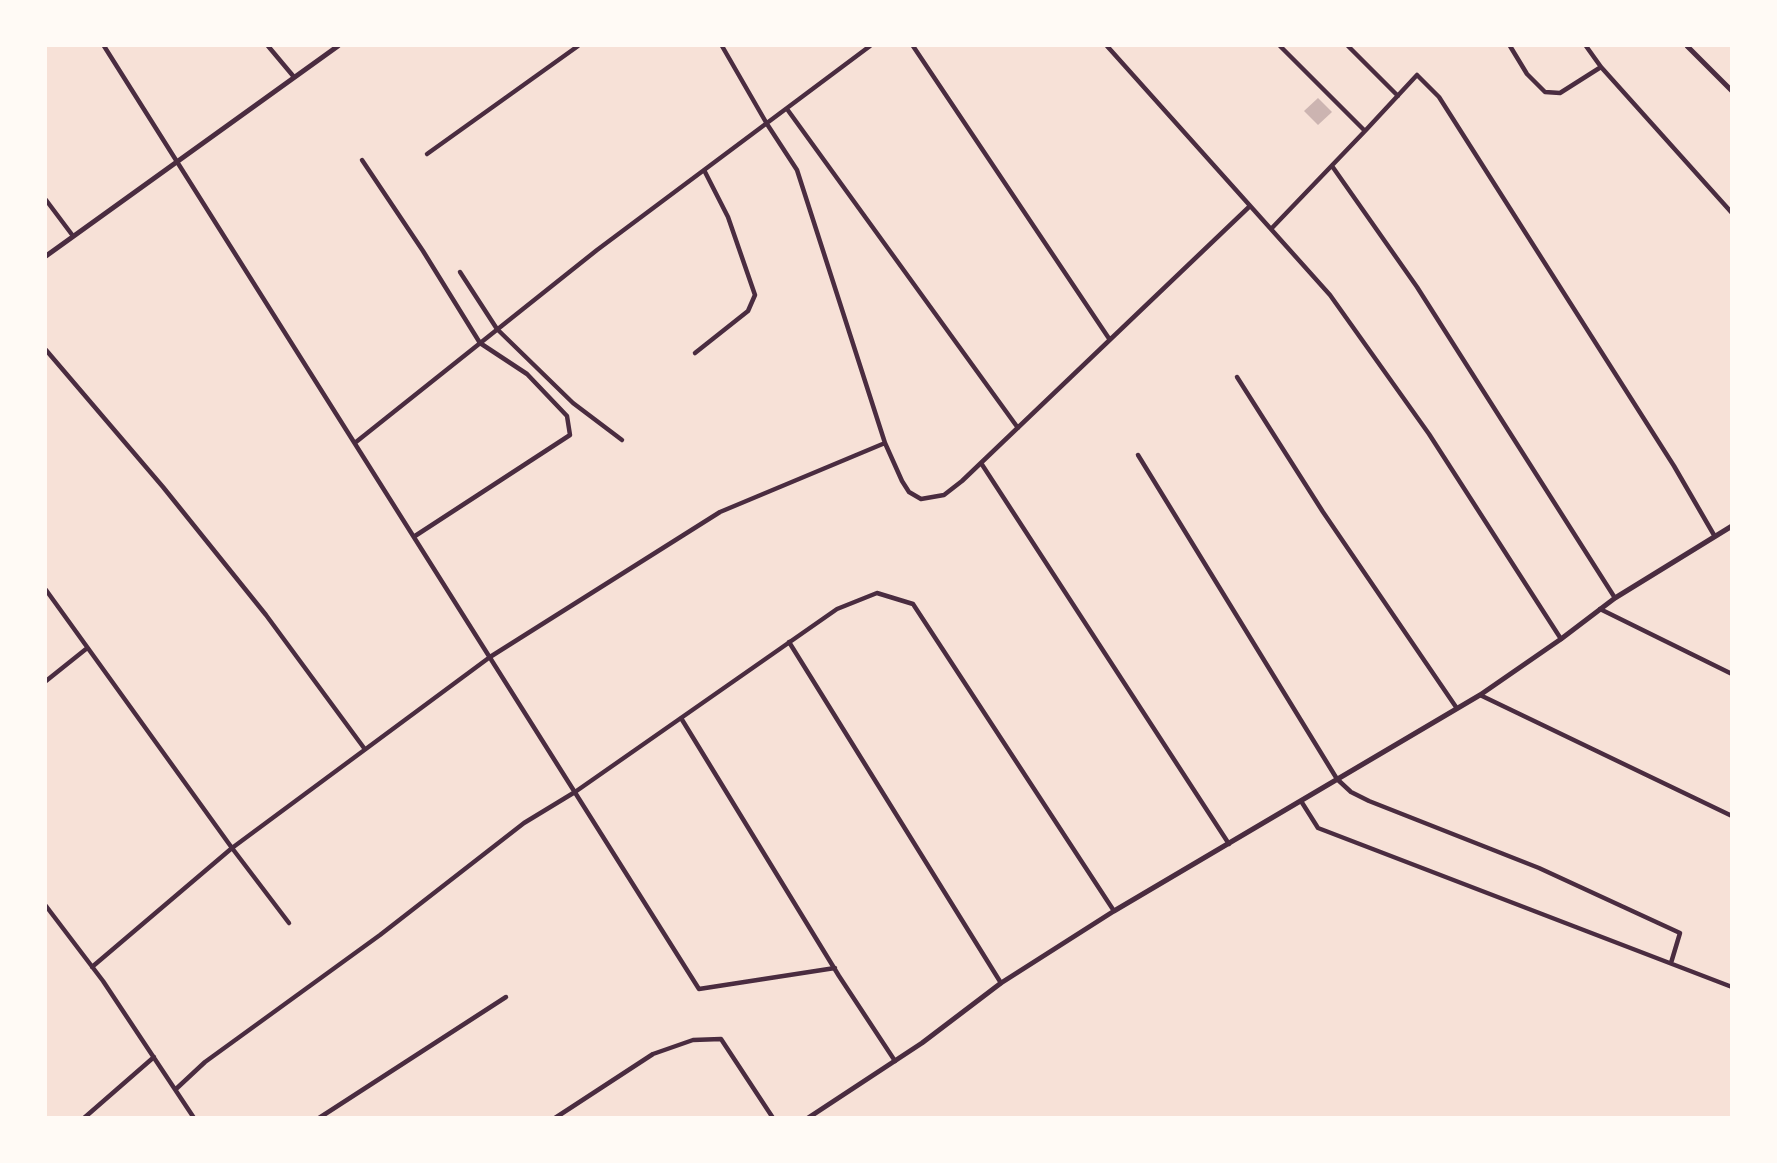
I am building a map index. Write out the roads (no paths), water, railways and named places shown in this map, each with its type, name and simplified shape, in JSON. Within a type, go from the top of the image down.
[{"type":"street","points":[[104,46],[699,989],[835,968]]},
{"type":"street","points":[[268,46],[294,77]]},
{"type":"street","points":[[46,256],[338,46]]},
{"type":"street","points":[[427,154],[578,46]]},
{"type":"street","points":[[722,46],[797,170],[885,443],[909,492],[921,499],[944,495],[981,463],[1250,206]]},
{"type":"street","points":[[356,442],[597,250],[870,46]]},
{"type":"street","points":[[913,46],[1110,340]]},
{"type":"street","points":[[1107,46],[1330,295],[1429,434],[1561,639]]},
{"type":"street","points":[[1280,46],[1365,131]]},
{"type":"street","points":[[1349,46],[1398,96]]},
{"type":"street","points":[[1510,46],[1527,74],[1545,92],[1560,93],[1601,67]]},
{"type":"street","points":[[1586,46],[1601,67],[1731,213]]},
{"type":"street","points":[[1687,46],[1731,91]]},
{"type":"street","points":[[1271,229],[1417,75],[1439,97],[1674,466],[1714,535]]},
{"type":"street","points":[[787,109],[1018,428]]},
{"type":"street","points":[[362,160],[480,343],[527,374],[568,416],[570,435],[415,536]]},
{"type":"street","points":[[1332,166],[1418,287],[1615,598]]},
{"type":"street","points":[[695,353],[748,311],[755,295],[729,217],[704,170]]},
{"type":"street","points":[[46,200],[72,236]]},
{"type":"street","points":[[460,272],[497,329],[573,404],[622,440]]},
{"type":"street","points":[[46,350],[163,487],[265,615],[364,748]]},
{"type":"street","points":[[1237,377],[1323,512],[1456,708]]},
{"type":"street","points":[[92,967],[232,848],[490,657],[720,512],[885,443]]},
{"type":"street","points":[[1138,455],[1337,779],[1351,792],[1369,802],[1539,868],[1680,933],[1671,963]]},
{"type":"street","points":[[981,463],[1228,844]]},
{"type":"street","points":[[808,1118],[895,1061],[1001,982],[1114,911],[1480,695],[1561,639],[1600,608],[1731,526]]},
{"type":"street","points":[[46,590],[86,649],[289,923]]},
{"type":"street","points":[[176,1089],[205,1062],[380,935],[524,823],[575,792],[837,609],[877,593],[914,604],[1114,911]]},
{"type":"street","points":[[1600,608],[1731,674]]},
{"type":"street","points":[[789,642],[1001,982]]},
{"type":"street","points":[[46,681],[86,649]]},
{"type":"street","points":[[1480,695],[1731,816]]},
{"type":"street","points":[[681,718],[895,1061]]},
{"type":"street","points":[[1300,801],[1318,828],[1731,987]]},
{"type":"street","points":[[46,906],[92,967],[194,1118]]},
{"type":"street","points":[[319,1118],[506,998]]},
{"type":"street","points":[[555,1118],[653,1054],[693,1040],[721,1039],[773,1118]]},
{"type":"street","points":[[84,1118],[154,1057]]}]
